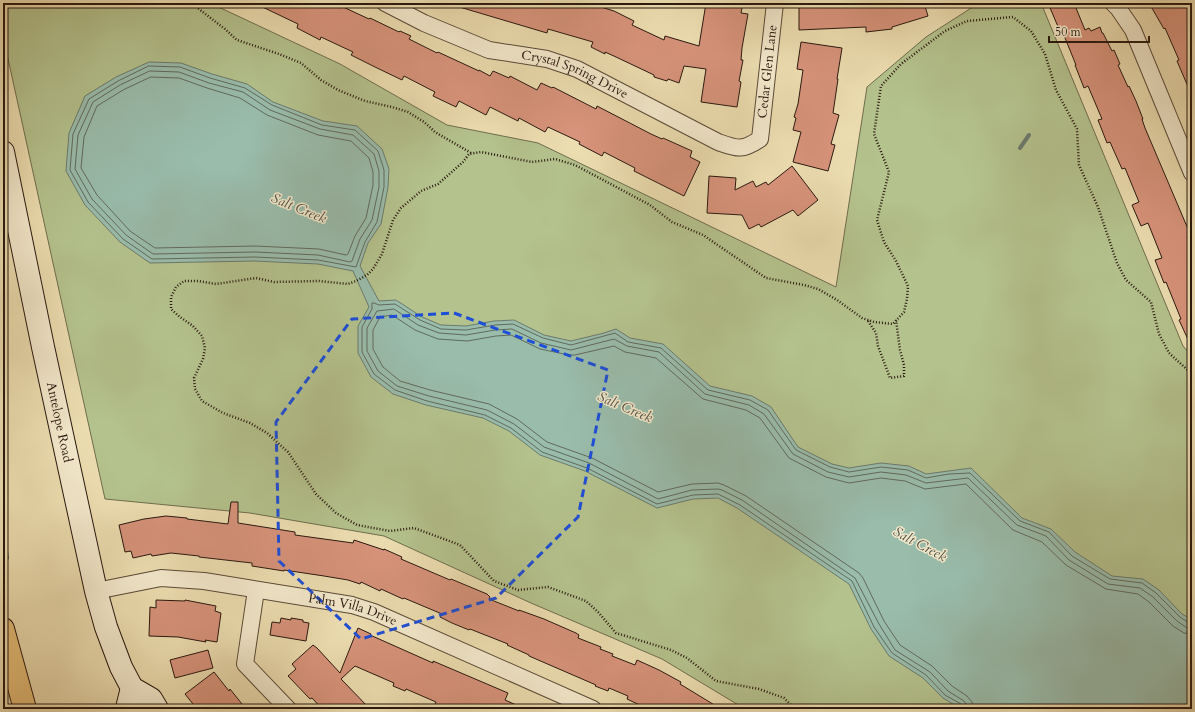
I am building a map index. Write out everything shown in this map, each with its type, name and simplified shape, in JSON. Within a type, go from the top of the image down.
[{"type":"highway","points":[[3,629],[25,709]]},
{"type":"street","name":"Crystal Spring Drive","points":[[385,3],[424,22],[489,50],[547,59],[577,69],[718,142],[735,148],[749,146],[760,139]]},
{"type":"street","name":"Cedar Glen Lane","points":[[760,139],[775,3]]},
{"type":"street","points":[[1113,3],[1133,30],[1192,173]]},
{"type":"street","name":"Antelope Road","points":[[3,152],[44,355],[96,591],[106,627],[131,699],[151,699],[157,709]]},
{"type":"street","name":"Palm Villa Drive","points":[[96,591],[161,578],[204,581],[352,604],[374,612],[593,709]]},
{"type":"street","points":[[256,590],[245,664],[288,709]]},
{"type":"path","points":[[191,3],[225,28],[237,40],[301,63],[321,80],[338,90],[365,101],[408,112],[424,122],[435,132],[472,154]]},
{"type":"path","points":[[795,709],[784,698],[759,689],[716,681],[687,658],[671,650],[616,633],[598,612],[586,601],[548,587],[518,590],[494,582],[460,545],[414,528],[390,531],[357,525],[336,513],[316,494],[288,452],[266,433],[250,423],[223,413],[202,400],[195,389],[194,378],[203,359],[205,348],[202,336],[193,326],[180,318],[171,308],[171,297],[176,287],[184,281],[198,281],[216,284],[256,278],[274,282],[319,281],[348,284],[356,281],[367,275],[373,269],[382,254],[392,220],[401,208],[421,191],[438,184],[463,162],[468,154],[481,152],[532,162],[555,159],[575,165],[650,205],[672,222],[703,235],[766,278],[818,289],[837,300],[862,318],[874,322],[893,324],[904,312],[908,286],[896,261],[884,242],[877,220],[889,172],[874,134],[881,86],[901,64],[944,31],[967,21],[1013,17],[1031,31],[1045,54],[1056,90],[1077,129],[1079,165],[1098,207],[1117,263],[1126,280],[1151,302],[1159,334],[1169,353],[1192,374]]},
{"type":"path","points":[[868,320],[876,333],[878,346],[890,378],[904,376],[904,365],[900,350],[896,320]]},
{"type":"highlighted area","points":[[454,313],[608,370],[578,517],[496,598],[361,639],[279,561],[276,422],[352,319]]},
{"type":"green space","points":[[3,3],[210,3],[340,64],[447,125],[538,143],[836,287],[867,87],[926,37],[979,3],[1041,3],[1183,346],[1192,356],[1192,709],[745,709],[662,659],[531,603],[384,536],[250,513],[105,499],[3,36]]},
{"type":"water","name":"Salt Creek","points":[[149,62],[181,63],[247,84],[273,102],[323,121],[357,126],[382,149],[389,169],[388,187],[381,224],[368,243],[360,266],[379,301],[396,300],[422,317],[441,325],[466,326],[494,321],[514,320],[544,335],[571,341],[616,329],[630,338],[663,344],[710,386],[752,396],[771,407],[798,447],[832,464],[849,468],[881,463],[909,466],[926,474],[971,468],[1022,518],[1051,529],[1075,552],[1112,576],[1143,579],[1159,590],[1182,614],[1192,620],[1192,709],[961,709],[943,698],[923,678],[889,656],[871,629],[849,584],[737,508],[718,498],[693,499],[657,508],[585,471],[540,455],[509,431],[483,418],[426,405],[393,394],[371,377],[358,353],[358,326],[369,307],[353,271],[318,264],[254,261],[150,263],[120,242],[85,205],[66,171],[69,133],[85,96],[116,77]]},
{"type":"building","points":[[254,3],[331,3],[341,8],[341,6],[411,36],[409,39],[490,76],[493,71],[509,78],[510,76],[537,90],[541,83],[552,88],[553,87],[596,109],[597,106],[651,134],[692,151],[690,157],[700,162],[684,196],[634,171],[635,168],[604,152],[602,156],[579,144],[580,142],[548,127],[545,132],[519,118],[518,121],[490,107],[486,115],[459,101],[456,107],[433,96],[435,92],[404,76],[402,80],[375,67],[351,55],[353,52],[321,37],[320,40],[297,28],[298,24]]},
{"type":"building","points":[[456,3],[588,3],[614,11],[634,21],[632,25],[664,40],[665,36],[699,46],[706,3],[743,3],[741,13],[748,14],[742,48],[741,60],[743,60],[739,81],[741,82],[737,107],[701,102],[706,69],[684,66],[679,83],[668,79],[667,81],[654,77],[654,75],[591,47],[593,42],[548,29],[547,33],[456,6]]},
{"type":"building","points":[[799,3],[924,3],[928,16],[892,27],[892,29],[866,32],[866,27],[799,30]]},
{"type":"building","points":[[1048,3],[1074,3],[1085,30],[1089,28],[1091,31],[1100,27],[1112,51],[1114,50],[1120,64],[1118,65],[1136,101],[1145,128],[1191,236],[1187,237],[1192,250],[1192,348],[1179,320],[1181,319],[1166,282],[1164,283],[1155,260],[1162,258],[1148,223],[1141,226],[1132,205],[1139,202],[1125,168],[1122,169],[1110,142],[1107,143],[1098,120],[1102,119],[1088,86],[1084,88],[1061,28],[1059,29]]},
{"type":"building","points":[[1149,3],[1187,3],[1192,11],[1192,96],[1177,61],[1179,60],[1165,28],[1164,29]]},
{"type":"building","points":[[801,42],[842,48],[833,113],[839,115],[831,144],[835,145],[828,171],[793,162],[801,132],[793,130],[803,70],[797,69]]},
{"type":"building","points":[[792,166],[818,200],[798,216],[793,210],[761,227],[759,224],[749,229],[742,215],[707,213],[709,176],[736,178],[735,190],[753,181],[756,187],[766,182],[768,185]]},
{"type":"building","points":[[231,502],[238,502],[238,523],[295,532],[295,535],[353,543],[354,540],[384,549],[402,557],[401,559],[487,594],[490,597],[489,599],[544,619],[576,633],[579,635],[578,638],[601,647],[600,649],[613,654],[612,656],[635,665],[637,660],[659,670],[681,682],[680,684],[721,709],[648,709],[627,699],[628,696],[609,688],[608,691],[595,686],[596,685],[529,656],[507,645],[508,644],[452,623],[440,617],[442,614],[381,589],[380,591],[361,582],[360,584],[348,580],[324,576],[252,566],[252,563],[199,556],[171,553],[152,556],[151,554],[133,558],[131,551],[125,552],[119,525],[166,516],[228,524]]},
{"type":"building","points":[[156,600],[185,600],[216,606],[215,611],[221,613],[217,642],[205,640],[206,642],[178,637],[149,636],[150,607],[156,608]]},
{"type":"building","points":[[281,618],[303,620],[303,622],[309,623],[306,641],[270,635],[272,622],[280,623]]},
{"type":"building","points":[[358,628],[371,634],[370,635],[433,663],[433,661],[508,693],[505,700],[525,709],[437,709],[438,706],[435,704],[436,702],[406,689],[405,691],[393,686],[394,683],[355,666],[341,679],[370,709],[322,709],[288,676],[296,669],[292,664],[313,645],[340,673]]},
{"type":"building","points":[[208,650],[213,668],[175,678],[170,660]]},
{"type":"building","points":[[214,672],[246,709],[197,709],[185,694]]},
{"type":"waterway","points":[[1020,148],[1029,135]]},
{"type":"waterway","points":[[3,532],[7,558]]}]
